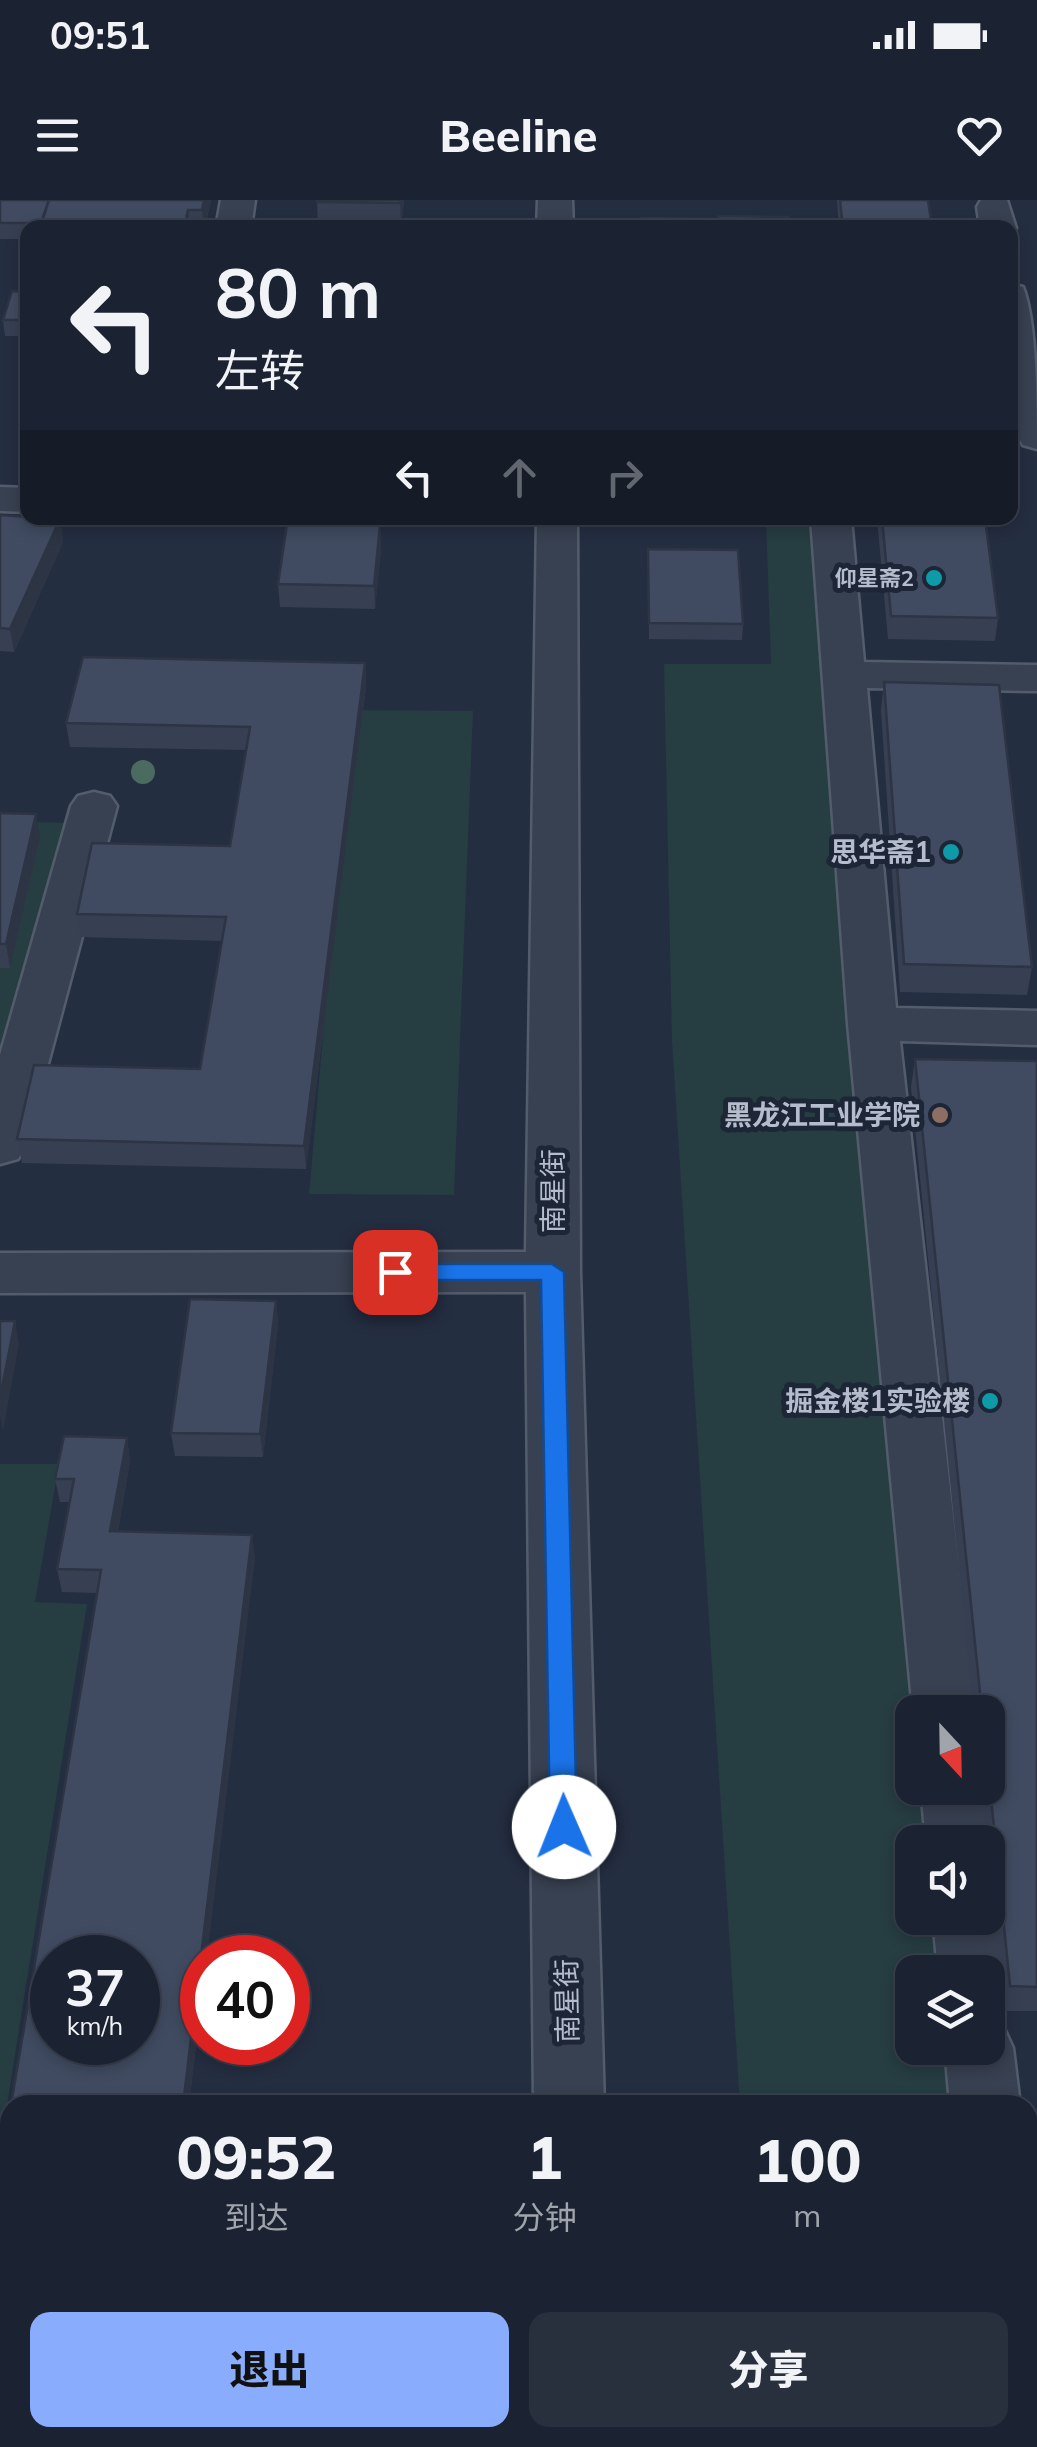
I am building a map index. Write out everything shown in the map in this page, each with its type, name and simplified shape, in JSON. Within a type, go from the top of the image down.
[{"type":"street","points":[[1018,344],[1029,413]]},
{"type":"street","name":"南星街","points":[[556,525],[552,1272],[569,2095]]},
{"type":"street","points":[[831,525],[873,1024],[942,1695]]},
{"type":"street","points":[[842,675],[1037,678]]},
{"type":"street","points":[[0,1146],[94,806]]},
{"type":"street","points":[[873,1024],[1037,1028]]},
{"type":"street","points":[[0,1272],[552,1272]]},
{"type":"street","points":[[981,2065],[984,2095]]},
{"type":"green space","points":[[766,525],[846,525],[938,1695],[895,1695],[895,1805],[947,1805],[948,1825],[895,1825],[895,1935],[957,1935],[959,1955],[895,1955],[895,2065],[967,2065],[970,2095],[739,2095],[672,1041],[664,664],[771,664]]},
{"type":"green space","points":[[352,710],[473,711],[454,1195],[309,1194]]},
{"type":"green space","points":[[0,821],[72,823],[0,1086]]},
{"type":"green space","points":[[0,1464],[59,1464],[35,1602],[87,1604],[34,1935],[30,1935],[30,1961],[9,2095],[0,2095]]},
{"type":"building","points":[[0,200],[49,200],[42,220],[0,223]]},
{"type":"building","points":[[49,200],[204,200],[202,210],[188,210],[186,220],[43,220]]},
{"type":"building","points":[[400,200],[400,203],[317,202]]},
{"type":"building","points":[[840,200],[928,200],[931,220],[842,220]]},
{"type":"building","points":[[718,216],[788,217],[788,220],[718,220]]},
{"type":"building","points":[[642,218],[718,219],[718,220]]},
{"type":"building","points":[[12,291],[20,292],[20,320],[3,320]]},
{"type":"building","points":[[0,515],[20,516],[20,525],[57,525],[10,629],[0,628]]},
{"type":"building","points":[[287,525],[380,525],[374,586],[278,584]]},
{"type":"building","name":"仰星斋2","points":[[883,525],[986,525],[998,618],[891,616]]},
{"type":"building","points":[[648,549],[738,550],[743,624],[649,623]]},
{"type":"building","points":[[83,657],[365,663],[304,1146],[17,1139],[34,1065],[200,1069],[226,917],[77,914],[92,843],[230,846],[250,727],[66,723]]},
{"type":"building","name":"思华斋1","points":[[884,682],[999,685],[1032,967],[904,964]]},
{"type":"building","points":[[0,813],[36,814],[6,944],[0,944]]},
{"type":"building","name":"掘金楼1实验楼","points":[[915,1059],[1037,1061],[1037,1987],[1010,1986],[1005,1935],[1005,1825],[994,1825],[992,1805],[1005,1805],[1005,1695],[980,1695]]},
{"type":"building","points":[[190,1299],[276,1301],[260,1434],[171,1433]]},
{"type":"building","points":[[0,1321],[15,1321],[0,1398]]},
{"type":"building","points":[[64,1436],[127,1438],[110,1531],[252,1535],[204,1935],[180,1935],[180,2065],[188,2065],[184,2095],[13,2095],[30,1992],[30,2065],[160,2065],[160,1935],[40,1935],[101,1570],[57,1569],[74,1479],[55,1479]]},
{"type":"place","name":"仰星斋2","points":[[934,578]]},
{"type":"place","name":"思华斋1","points":[[951,852]]},
{"type":"place","name":"黑龙江工业学院","points":[[940,1115]]},
{"type":"place","name":"掘金楼1实验楼","points":[[990,1401]]},
{"type":"route","points":[[395,1272],[552,1272],[564,1827]]}]
